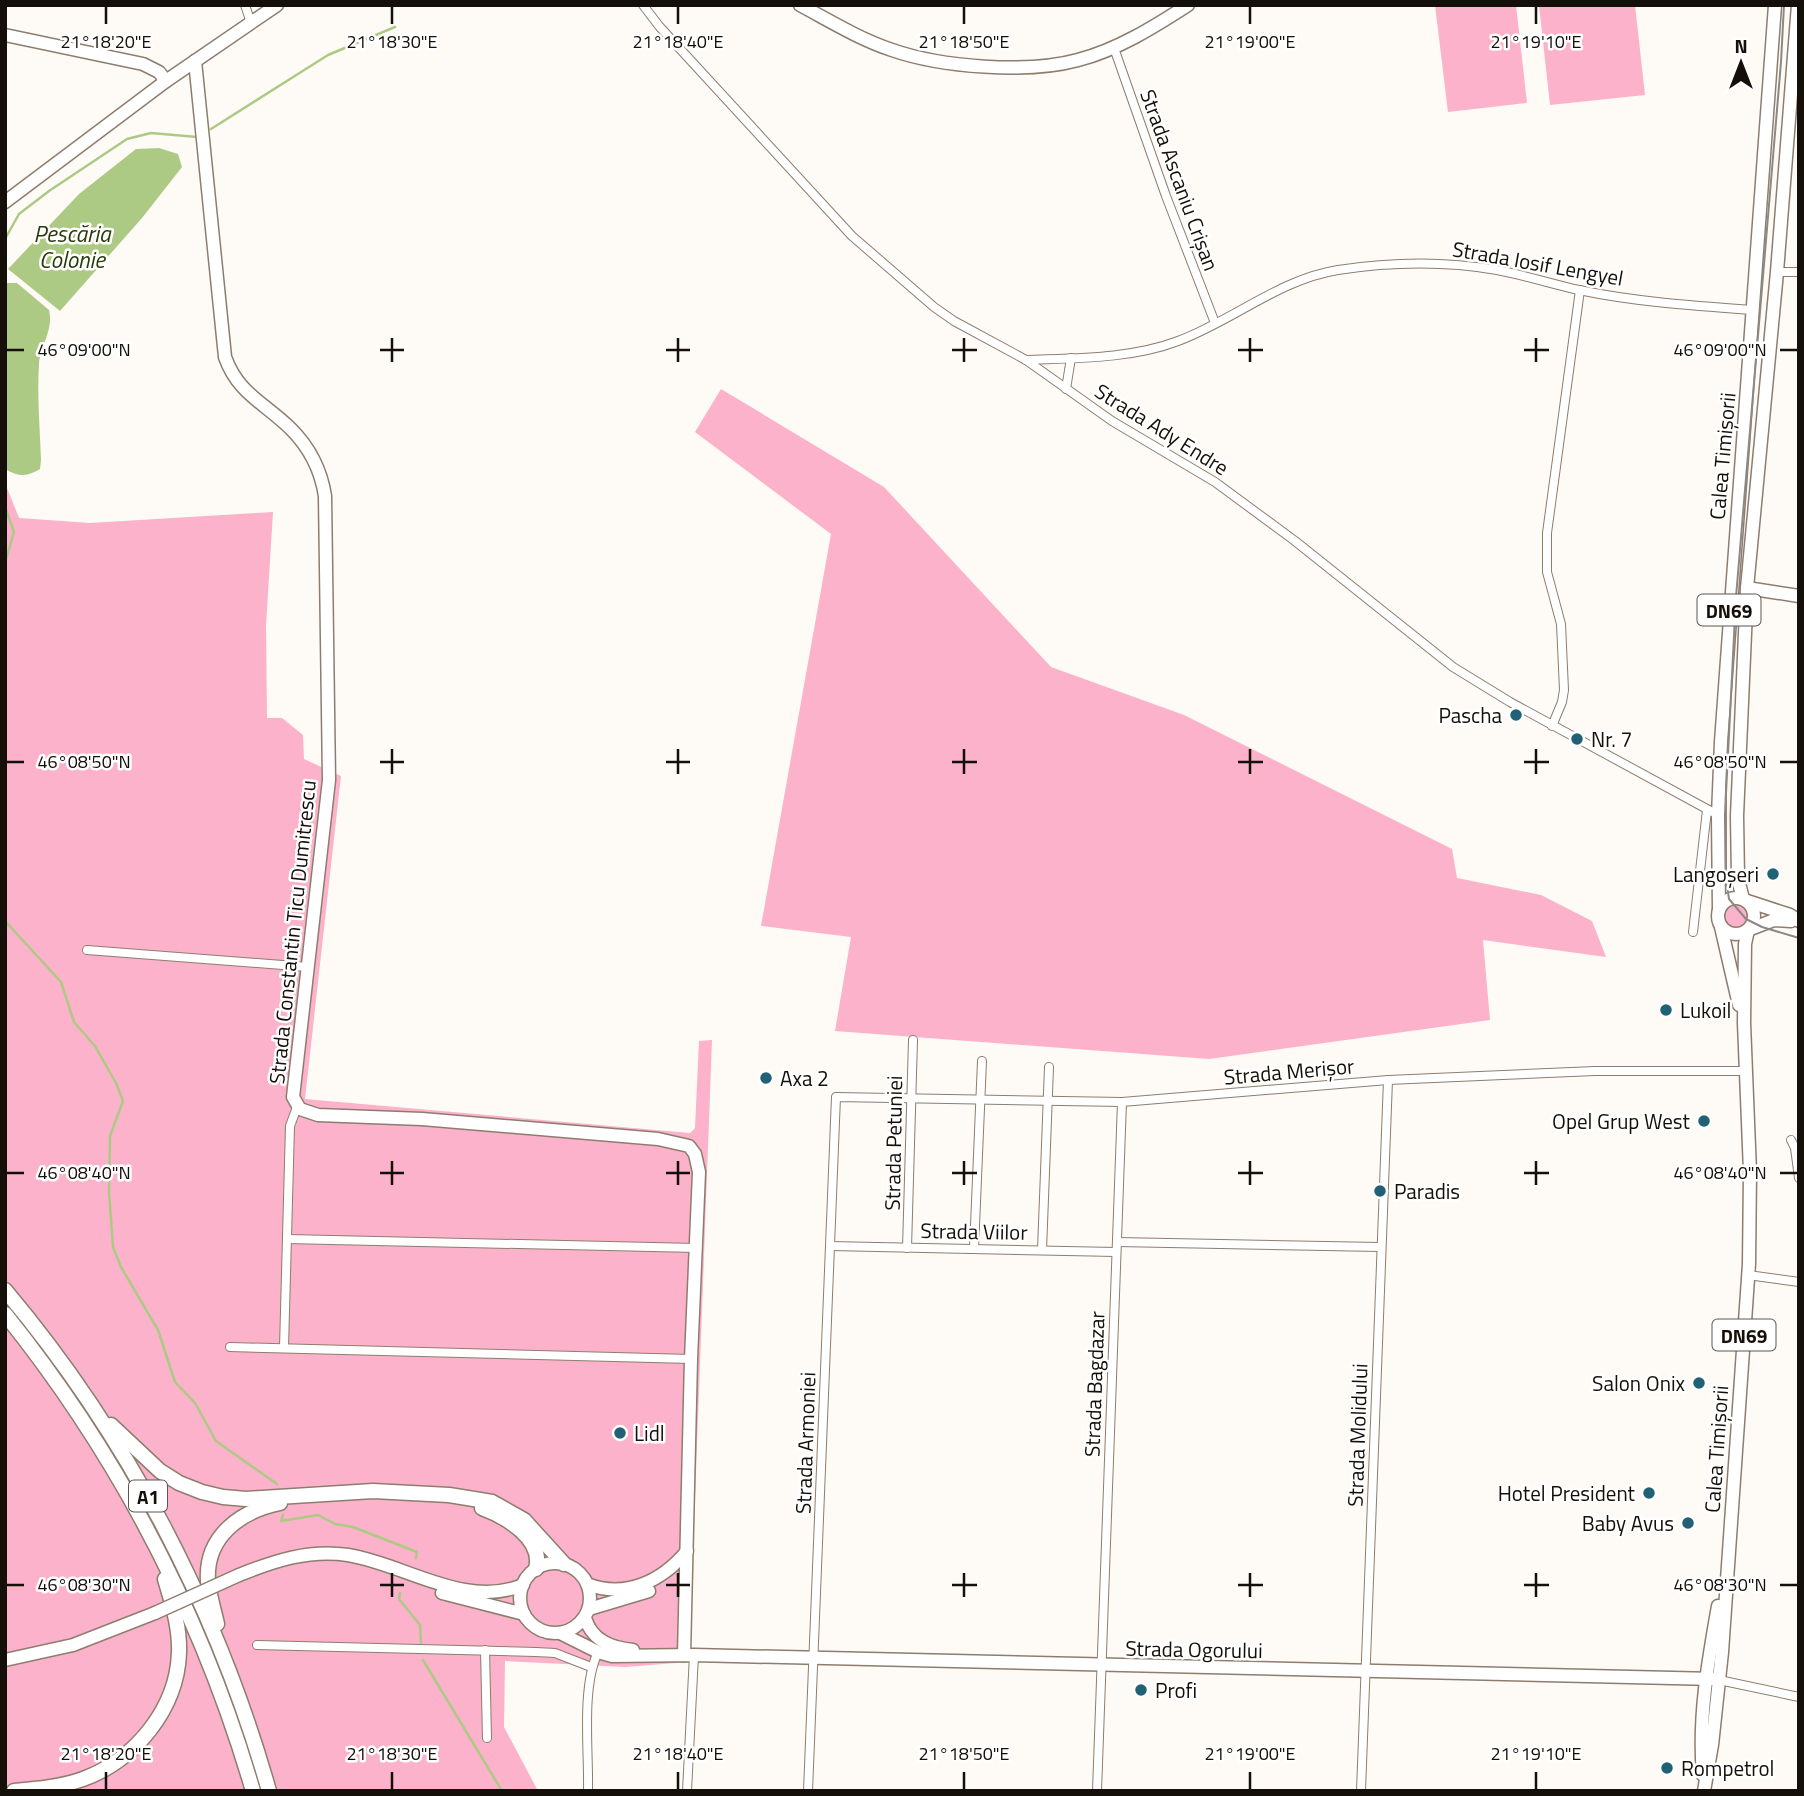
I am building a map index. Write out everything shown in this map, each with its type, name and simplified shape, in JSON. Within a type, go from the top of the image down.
[{"type":"highway","name":"A1","points":[[5,1290],[95,1410],[166,1530],[225,1659],[269,1791]]},
{"type":"highway","name":"A1","points":[[5,1314],[82,1418],[149,1532],[180,1593],[210,1663],[253,1791]]},
{"type":"highway","points":[[95,1410],[160,1471],[179,1483],[202,1492],[246,1499],[348,1491],[473,1498],[501,1505],[524,1520],[564,1564]]},
{"type":"highway","points":[[225,1659],[208,1580],[210,1560],[219,1538],[230,1525],[250,1513],[315,1494]]},
{"type":"highway","points":[[405,1494],[470,1505],[497,1514],[520,1530],[533,1545],[537,1556],[536,1569]]},
{"type":"highway","points":[[14,1791],[66,1785],[104,1770],[138,1744],[163,1709],[176,1671],[178,1635],[175,1612],[149,1532]]},
{"type":"main road","points":[[5,202],[166,81],[277,5]]},
{"type":"main road","points":[[800,5],[874,43],[905,54],[941,61],[1013,67],[1049,66],[1079,60],[1114,48],[1188,5]]},
{"type":"main road","name":"Calea Timișorii","points":[[1719,910],[1712,812],[1753,310],[1774,5]]},
{"type":"main road","name":"Calea Timișorii","points":[[1745,900],[1737,867],[1737,816],[1747,588],[1798,12]]},
{"type":"main road","points":[[5,35],[151,67],[166,81]]},
{"type":"main road","name":"Strada Constantin Ticu Dumitrescu","points":[[195,61],[225,357],[230,371],[244,391],[291,429],[304,444],[323,479],[326,496],[329,780],[293,1097],[298,1107],[318,1115],[422,1119],[682,1143],[692,1149],[697,1159],[697,1248],[691,1359],[687,1551],[691,1658]]},
{"type":"main road","points":[[1747,588],[1799,596]]},
{"type":"main road","points":[[1719,910],[1729,899],[1745,900],[1790,915],[1799,921]]},
{"type":"main road","name":"DN69","points":[[1745,900],[1754,914],[1754,922],[1748,930]]},
{"type":"main road","name":"DN69","points":[[1719,910],[1721,927]]},
{"type":"main road","points":[[1721,927],[1735,934],[1774,920],[1799,921]]},
{"type":"main road","name":"Calea Timișorii","points":[[1721,927],[1744,1023]]},
{"type":"main road","name":"Calea Timișorii","points":[[1704,1791],[1700,1743],[1713,1679],[1729,1543],[1748,1275],[1750,1172],[1744,1023],[1745,944],[1748,930]]},
{"type":"main road","points":[[587,1613],[654,1589],[670,1576],[687,1551]]},
{"type":"main road","points":[[5,1660],[38,1655],[73,1645],[155,1613],[239,1575],[285,1559],[316,1554],[348,1555],[461,1590],[493,1592],[523,1585]]},
{"type":"main road","points":[[549,1564],[564,1564],[575,1570],[587,1584],[590,1597],[587,1613],[577,1626],[560,1633],[551,1633],[535,1627],[524,1614],[520,1600],[523,1585],[536,1569],[549,1564]]},
{"type":"main road","points":[[385,1566],[444,1594],[524,1614]]},
{"type":"main road","points":[[587,1584],[604,1589],[637,1587],[652,1582],[675,1566]]},
{"type":"main road","name":"Strada Ogorului","points":[[587,1613],[593,1635],[614,1647],[691,1658],[815,1658],[1713,1679]]},
{"type":"main road","name":"Strada Ogorului","points":[[560,1633],[612,1656],[669,1655]]},
{"type":"street","points":[[245,5],[250,23]]},
{"type":"street","name":"Strada Ady Endre","points":[[643,5],[659,26],[852,236],[934,307],[954,321],[1026,360],[1112,421],[1215,482],[1295,541],[1453,667],[1552,726],[1712,812]]},
{"type":"street","name":"Strada Ascaniu Crișan","points":[[1114,48],[1166,196],[1215,323]]},
{"type":"street","name":"Strada Iosif Lengyel","points":[[1026,360],[1071,358],[1153,348],[1178,341],[1304,279],[1338,270],[1383,266],[1472,266],[1580,290],[1753,310]]},
{"type":"street","points":[[1777,272],[1799,272]]},
{"type":"street","points":[[1552,726],[1564,690],[1561,624],[1548,572],[1547,533],[1580,290]]},
{"type":"street","points":[[1066,388],[1071,358]]},
{"type":"street","points":[[1693,932],[1712,812]]},
{"type":"street","points":[[87,950],[308,967]]},
{"type":"street","name":"Strada Petuniei","points":[[908,1248],[912,1040]]},
{"type":"street","points":[[974,1249],[982,1061]]},
{"type":"street","points":[[1042,1250],[1049,1067]]},
{"type":"street","name":"Strada Merișor","points":[[836,1097],[1122,1102],[1388,1080],[1606,1070],[1746,1071]]},
{"type":"street","name":"Strada Molidului","points":[[1361,1791],[1388,1080]]},
{"type":"street","name":"Strada Armoniei","points":[[808,1791],[836,1097]]},
{"type":"street","name":"Strada Bagdazar","points":[[1097,1791],[1122,1102]]},
{"type":"street","points":[[284,1348],[290,1126],[298,1107]]},
{"type":"street","points":[[1791,1140],[1799,1178]]},
{"type":"street","points":[[287,1239],[697,1248]]},
{"type":"street","points":[[1117,1242],[1380,1247]]},
{"type":"street","name":"Strada Viilor","points":[[830,1246],[1116,1252]]},
{"type":"street","points":[[1748,1275],[1799,1282]]},
{"type":"street","points":[[230,1347],[691,1359]]},
{"type":"street","points":[[257,1645],[555,1653],[591,1667]]},
{"type":"street","points":[[485,1650],[487,1738]]},
{"type":"street","points":[[588,1791],[588,1697],[591,1667],[598,1652]]},
{"type":"street","points":[[687,1791],[691,1658]]},
{"type":"street","points":[[1713,1679],[1799,1697]]},
{"type":"shaded area","points":[[1435,5],[1516,5],[1527,103],[1448,112]]},
{"type":"shaded area","points":[[1539,5],[1635,5],[1645,95],[1550,105]]},
{"type":"shaded area","points":[[721,389],[884,487],[1051,667],[1184,715],[1452,849],[1457,878],[1541,895],[1592,921],[1606,957],[1483,940],[1490,1020],[1209,1059],[835,1031],[851,937],[761,926],[831,534],[695,432]]},
{"type":"shaded area","points":[[5,483],[19,518],[90,523],[273,512],[266,625],[267,718],[282,718],[303,735],[304,759],[341,776],[305,1099],[690,1133],[695,1128],[699,1041],[712,1040],[689,1662],[625,1667],[505,1661],[504,1727],[538,1791],[5,1791]]},
{"type":"shaded area","points":[[1737,904],[1748,911],[1749,916],[1742,927],[1737,928],[1726,921],[1725,916],[1732,905]]},
{"type":"water","name":"Pescăria Colonie","points":[[159,148],[178,154],[182,167],[142,218],[60,311],[8,269],[79,194],[136,149]]},
{"type":"water","points":[[5,283],[17,283],[49,310],[50,317],[39,364],[40,469],[26,475],[14,474],[5,469]]},
{"type":"waterway","points":[[211,129],[328,55],[395,27]]},
{"type":"waterway","points":[[5,239],[19,214],[127,139],[151,133],[197,137]]},
{"type":"waterway","points":[[5,507],[14,532],[5,563]]},
{"type":"waterway","points":[[5,921],[61,982],[74,1022],[95,1046],[123,1101],[110,1136],[109,1192],[113,1247],[121,1267],[158,1330],[175,1382],[195,1403],[216,1441],[277,1484]]},
{"type":"waterway","points":[[283,1515],[281,1521],[318,1515],[335,1524],[353,1527],[417,1552],[416,1558]]},
{"type":"waterway","points":[[400,1593],[399,1599],[420,1625],[421,1643]]},
{"type":"waterway","points":[[423,1660],[502,1791]]},
{"type":"tram line","points":[[1784,5],[1736,597],[1726,793],[1726,878],[1729,899],[1746,919],[1762,927],[1799,938]]},
{"type":"place","name":"Pascha","points":[[1516,715]]},
{"type":"place","name":"Nr. 7","points":[[1577,739]]},
{"type":"place","name":"Langoșeri","points":[[1773,874]]},
{"type":"place","name":"Lukoil","points":[[1666,1010]]},
{"type":"place","name":"Axa 2","points":[[766,1078]]},
{"type":"place","name":"Opel Grup West","points":[[1704,1121]]},
{"type":"place","name":"Paradis","points":[[1380,1191]]},
{"type":"place","name":"Salon Onix","points":[[1699,1383]]},
{"type":"place","name":"Lidl","points":[[620,1433]]},
{"type":"place","name":"Hotel President","points":[[1649,1493]]},
{"type":"place","name":"Baby Avus","points":[[1688,1523]]},
{"type":"place","name":"Profi","points":[[1141,1690]]},
{"type":"place","name":"Rompetrol","points":[[1667,1768]]}]
